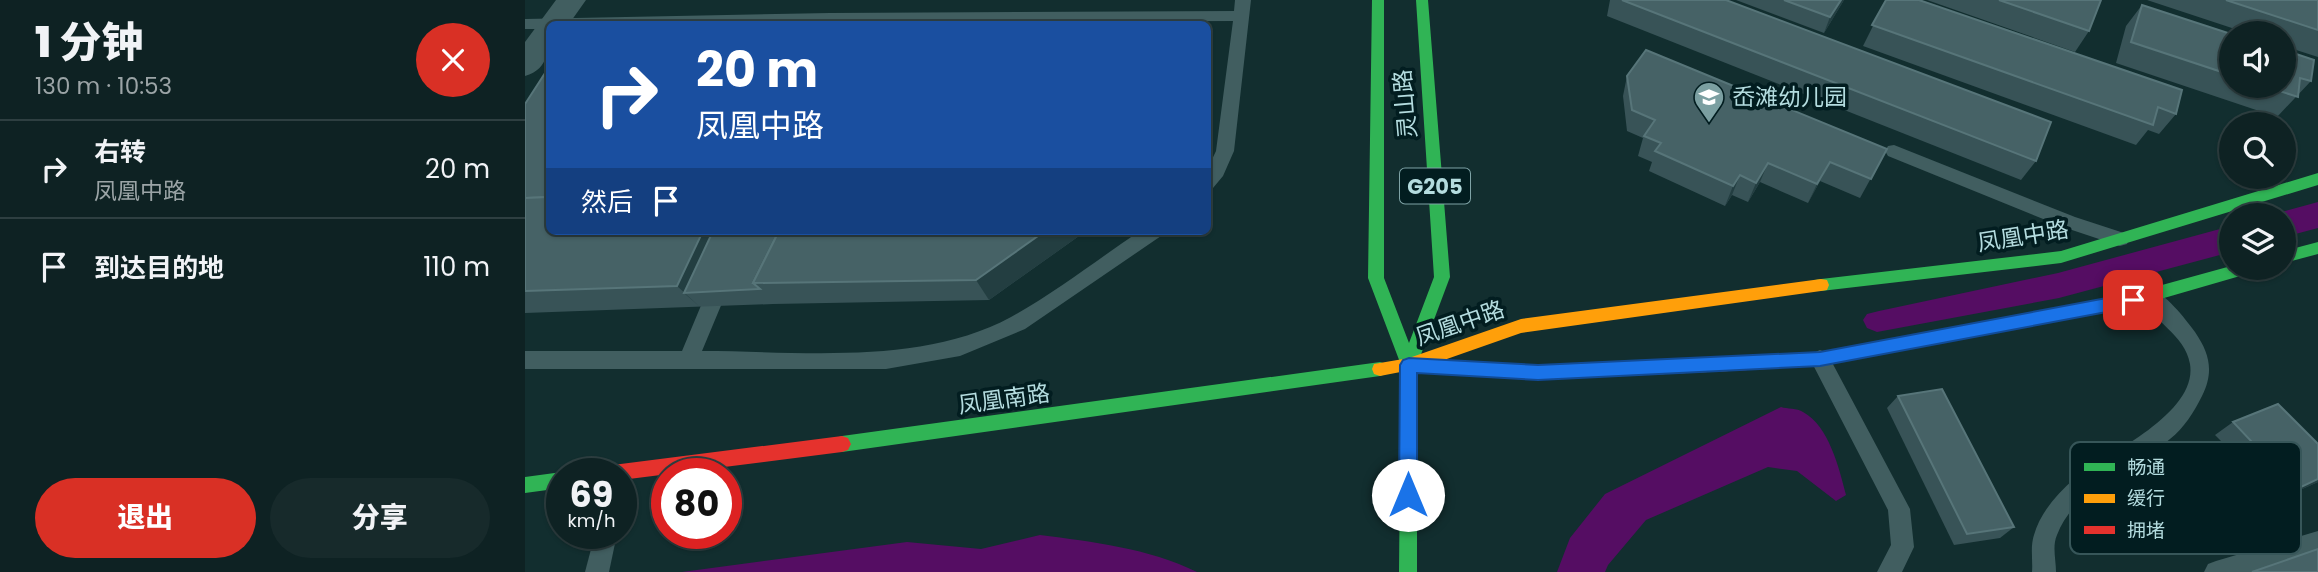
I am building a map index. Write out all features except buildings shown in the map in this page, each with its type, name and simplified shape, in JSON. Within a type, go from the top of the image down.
[{"type":"main road","name":"灵山路","points":[[1378,0],[1376,278],[1409,365]]},
{"type":"main road","name":"灵山路","points":[[1408,572],[1409,365],[1442,277],[1422,0]]},
{"type":"main road","name":"凤凰中路","points":[[1409,365],[1521,326],[2061,257],[2318,179]]},
{"type":"main road","points":[[2296,254],[2318,248]]},
{"type":"main road","name":"凤凰中路","points":[[1409,365],[1538,373],[1820,359],[2149,296],[2219,276]]},
{"type":"main road","name":"凤凰南路","points":[[637,472],[1409,365]]},
{"type":"main road","points":[[525,485],[546,482]]},
{"type":"street","points":[[556,21],[571,0]]},
{"type":"street","points":[[525,65],[546,35]]},
{"type":"lane","points":[[828,21],[1243,8],[1225,151],[1211,178]]},
{"type":"lane","points":[[525,24],[546,24]]},
{"type":"lane","points":[[1893,150],[2069,222],[2120,239]]},
{"type":"lane","points":[[525,360],[886,360],[960,347],[1018,323],[1148,235]]},
{"type":"lane","points":[[689,359],[726,269]]},
{"type":"lane","points":[[2148,442],[2162,433],[2197,389],[2200,364],[2183,331],[2149,296]]},
{"type":"lane","points":[[1820,359],[1899,509],[1903,547],[1889,572]]},
{"type":"lane","points":[[2045,572],[2045,532],[2061,506],[2070,498]]},
{"type":"lane","points":[[597,572],[602,549]]},
{"type":"lane","points":[[2216,572],[2279,554]]},
{"type":"shaded area","points":[[2318,202],[2318,228],[2296,234],[2296,208]]},
{"type":"shaded area","points":[[2219,229],[2219,255],[2059,298],[1877,332],[1867,328],[1863,320],[1867,314],[2058,273]]},
{"type":"shaded area","points":[[1781,407],[1801,411],[1820,427],[1832,449],[1846,495],[1836,501],[1797,471],[1768,467],[1646,520],[1605,572],[1557,572],[1570,538],[1605,494]]},
{"type":"shaded area","points":[[1040,535],[1100,543],[1140,552],[1197,572],[682,572],[907,542],[981,549]]},
{"type":"traffic: fast","points":[[1378,0],[1376,278],[1409,365],[1408,572]]},
{"type":"traffic: fast","points":[[1409,365],[1442,277],[1422,0]]},
{"type":"traffic: fast","points":[[1821,285],[2061,257],[2318,179]]},
{"type":"traffic: fast","points":[[2296,254],[2318,248]]},
{"type":"traffic: fast","points":[[1989,327],[2133,300],[2219,276]]},
{"type":"traffic: fast","points":[[842,444],[1380,369]]},
{"type":"traffic: fast","points":[[525,485],[546,482]]},
{"type":"traffic: slow","points":[[1380,369],[1409,365],[1521,326],[1821,285]]},
{"type":"traffic: slow","points":[[1428,366],[1538,373],[1729,364]]},
{"type":"traffic: jam","points":[[1729,364],[1820,359],[1989,327]]},
{"type":"traffic: jam","points":[[637,470],[842,444]]},
{"type":"place","name":"岙滩幼儿园","points":[[1709,124]]},
{"type":"route","points":[[1408,495],[1409,365],[1538,373],[1820,359],[2133,300]]}]
